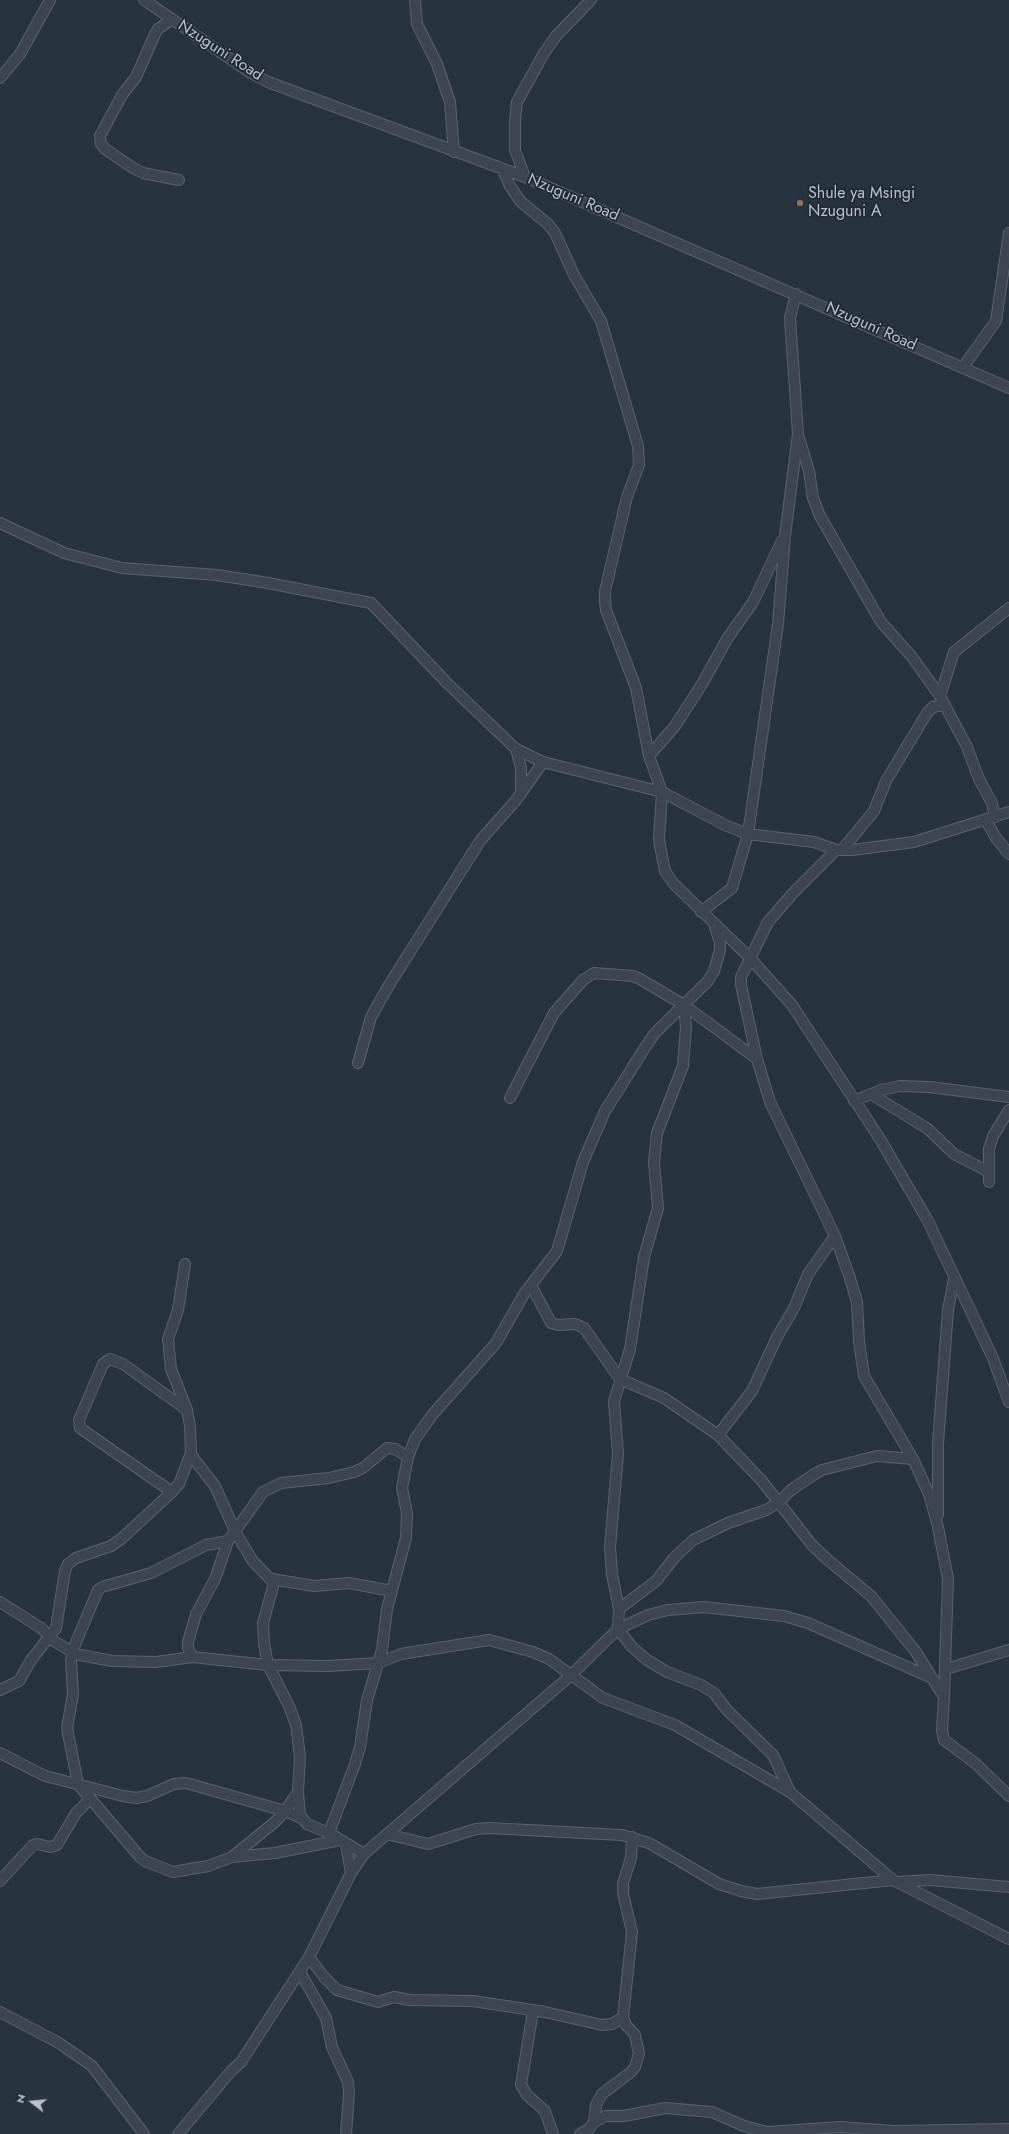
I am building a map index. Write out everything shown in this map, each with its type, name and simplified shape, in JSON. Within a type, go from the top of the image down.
[{"type":"street","points":[[0,78],[20,54],[50,0]]},
{"type":"street","name":"Nzuguni Road","points":[[144,0],[251,74],[268,82],[525,177],[1009,388]]},
{"type":"street","points":[[415,0],[415,16],[417,24],[437,64],[450,102],[454,152]]},
{"type":"street","points":[[525,177],[515,150],[515,114],[517,102],[548,47],[591,0]]},
{"type":"street","points":[[171,20],[158,29],[154,34],[136,77],[122,95],[100,136],[101,144],[105,149],[127,165],[143,173],[179,180]]},
{"type":"street","points":[[503,170],[510,186],[521,202],[548,224],[555,233],[574,275],[601,321],[638,446],[639,465],[627,497],[605,601],[606,610],[636,688],[649,756],[662,792],[659,840],[665,871],[673,883],[714,925],[750,958],[792,1005],[880,1139],[928,1221],[954,1279],[992,1356],[1009,1402]]},
{"type":"street","points":[[963,368],[996,321],[1009,233]]},
{"type":"street","points":[[701,912],[732,888],[748,834],[778,624],[784,536],[798,434],[790,318],[796,294]]},
{"type":"street","points":[[798,434],[809,471],[813,498],[820,516],[881,622],[912,657],[942,700],[967,746],[979,779],[992,803],[990,818],[996,838],[1009,854]]},
{"type":"street","points":[[0,523],[64,553],[122,568],[217,575],[268,583],[371,603],[447,683],[516,749],[543,762],[662,792],[728,826],[748,834],[814,842],[839,850],[914,842],[1009,812]]},
{"type":"street","points":[[649,756],[675,726],[728,639],[753,602],[784,536]]},
{"type":"street","points":[[1009,608],[954,652],[942,700],[927,713],[886,781],[874,811],[839,850],[794,892],[768,922],[741,977],[741,985],[757,1059],[775,1115],[835,1236],[850,1275],[857,1302],[859,1348],[864,1376],[913,1460],[929,1494],[938,1527],[948,1579],[946,1669],[942,1730],[944,1740],[975,1763],[1009,1796]]},
{"type":"street","points":[[516,749],[521,768],[521,794]]},
{"type":"street","points":[[358,1063],[371,1017],[388,985],[480,842],[521,794],[543,762]]},
{"type":"street","points":[[329,1833],[360,1747],[367,1700],[384,1644],[386,1614],[407,1528],[402,1488],[408,1457],[417,1434],[496,1343],[531,1285],[557,1251],[583,1162],[606,1111],[640,1054],[655,1033],[711,977],[714,971],[720,943],[714,925]]},
{"type":"street","points":[[510,1098],[554,1013],[588,976],[605,973],[633,976],[684,1005],[757,1059]]},
{"type":"street","points":[[684,1005],[686,1027],[683,1066],[657,1133],[654,1162],[658,1208],[644,1257],[630,1349],[614,1401],[618,1454],[610,1547],[612,1574],[619,1609],[618,1629],[632,1647],[647,1660],[667,1672],[701,1685],[714,1693],[727,1710],[773,1755],[790,1792]]},
{"type":"street","points":[[854,1100],[900,1086],[929,1087],[1009,1097]]},
{"type":"street","points":[[871,1094],[928,1129],[954,1154],[989,1177],[990,1149],[994,1136],[1009,1110]]},
{"type":"street","points":[[718,1435],[752,1391],[808,1274],[835,1236]]},
{"type":"street","points":[[0,1690],[19,1682],[31,1660],[50,1637],[58,1622],[60,1599],[65,1571],[68,1564],[76,1558],[101,1551],[115,1544],[179,1484],[191,1453],[190,1426],[186,1410],[172,1375],[168,1346],[170,1332],[178,1310],[185,1264]]},
{"type":"street","points":[[938,1527],[938,1443],[948,1310],[954,1279]]},
{"type":"street","points":[[531,1285],[551,1323],[558,1325],[575,1324],[584,1328],[620,1379],[664,1398],[718,1435],[779,1502],[795,1526],[812,1545],[871,1596],[916,1652],[944,1697]]},
{"type":"street","points":[[172,1492],[80,1428],[79,1420],[103,1364],[110,1359],[124,1364],[186,1410]]},
{"type":"street","points":[[192,1657],[188,1648],[191,1629],[196,1614],[215,1579],[228,1541],[267,1489],[286,1482],[329,1478],[354,1472],[363,1468],[387,1448],[394,1449],[408,1457]]},
{"type":"street","points":[[191,1453],[215,1486],[235,1531],[252,1560],[272,1579],[274,1587],[263,1626],[268,1665],[289,1706],[296,1725],[300,1757],[298,1792],[301,1818]]},
{"type":"street","points":[[619,1609],[656,1580],[674,1558],[693,1540],[728,1523],[756,1514],[779,1502],[791,1490],[822,1470],[877,1456],[913,1460]]},
{"type":"street","points":[[228,1541],[199,1548],[151,1573],[102,1587],[94,1596],[72,1652],[73,1694],[67,1728],[78,1784],[140,1857],[163,1869],[174,1872],[208,1866],[232,1857],[275,1853],[343,1842]]},
{"type":"street","points":[[272,1579],[314,1586],[349,1583],[392,1591]]},
{"type":"street","points":[[0,1602],[41,1628],[50,1637],[72,1652],[83,1656],[112,1661],[156,1662],[192,1657],[268,1665],[328,1666],[378,1664],[401,1654],[489,1640],[540,1654],[570,1676],[611,1702],[675,1725],[790,1792],[895,1881],[1009,1939]]},
{"type":"street","points":[[178,2134],[232,2070],[241,2062],[309,1957],[351,1873],[364,1854],[570,1676],[618,1629],[648,1615],[668,1610],[704,1607],[763,1613],[808,1623],[932,1678]]},
{"type":"street","points":[[946,1669],[1009,1650]]},
{"type":"street","points":[[0,1753],[45,1776],[136,1798],[147,1796],[174,1784],[186,1782],[285,1811],[301,1818],[312,1826],[329,1833],[364,1854]]},
{"type":"street","points":[[232,1857],[285,1811],[298,1792]]},
{"type":"street","points":[[0,1881],[33,1845],[37,1844],[50,1847],[57,1844],[76,1814],[90,1799]]},
{"type":"street","points":[[387,1834],[428,1844],[488,1828],[622,1835],[632,1837],[654,1847],[706,1878],[741,1891],[769,1893],[895,1881],[930,1880],[1009,1887]]},
{"type":"street","points":[[594,2122],[596,2105],[602,2094],[631,2072],[638,2061],[639,2054],[635,2035],[626,2025],[623,2017],[632,1932],[623,1893],[623,1883],[631,1858],[632,1837]]},
{"type":"street","points":[[343,1842],[351,1873]]},
{"type":"street","points":[[309,1957],[324,1977],[337,1990],[378,2002],[394,1997],[439,2001],[458,2000],[533,2011],[602,2025],[612,2024],[623,2017]]},
{"type":"street","points":[[300,1972],[326,2018],[332,2047],[348,2082],[349,2094],[346,2134]]},
{"type":"street","points":[[533,2011],[521,2085],[527,2095],[545,2111],[553,2134]]},
{"type":"street","points":[[0,2012],[59,2043],[92,2066],[144,2134]]},
{"type":"street","points":[[580,2134],[589,2129],[594,2122],[606,2116],[624,2116],[665,2108],[712,2112],[756,2131],[773,2132],[840,2127],[893,2131],[1009,2129]]},
{"type":"place","name":"Shule ya Msingi Nzuguni A","points":[[800,203]]}]
